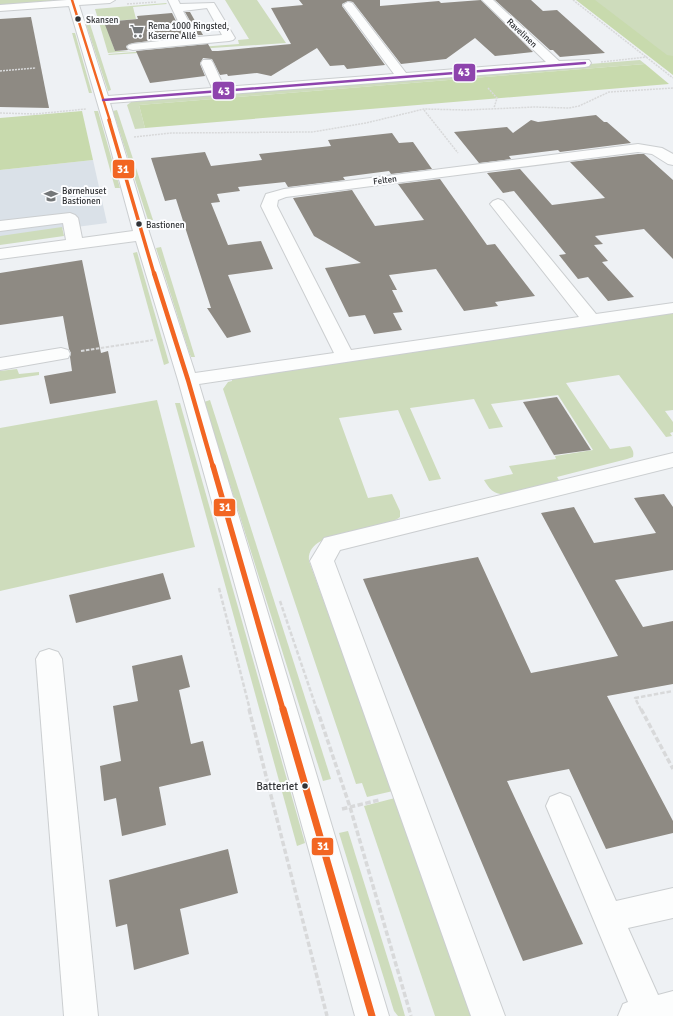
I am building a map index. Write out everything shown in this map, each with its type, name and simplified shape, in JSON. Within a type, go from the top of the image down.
[{"type":"street","points":[[0,8],[73,1],[110,0]]},
{"type":"street","name":"Ravelinen","points":[[487,0],[556,65]]},
{"type":"street","points":[[73,1],[142,235],[188,380],[372,1016]]},
{"type":"street","points":[[133,47],[229,38],[210,5],[174,4],[193,41]]},
{"type":"street","points":[[348,4],[403,77]]},
{"type":"street","points":[[207,63],[220,91]]},
{"type":"street","points":[[104,104],[220,91],[585,63]]},
{"type":"street","name":"Felten","points":[[345,357],[269,206],[271,197],[284,193],[638,148],[653,149],[665,154],[673,161]]},
{"type":"street","points":[[498,204],[591,320]]},
{"type":"street","points":[[0,226],[70,218],[75,244]]},
{"type":"street","points":[[0,254],[142,235]]},
{"type":"street","points":[[188,380],[673,308]]},
{"type":"street","points":[[0,364],[61,354]]},
{"type":"street","points":[[488,1016],[322,561],[332,544],[673,460]]},
{"type":"street","points":[[49,659],[81,1016]]},
{"type":"street","points":[[560,806],[651,1013]]},
{"type":"street","points":[[608,918],[673,903]]},
{"type":"path","points":[[573,0],[673,78]]},
{"type":"path","points":[[585,63],[648,57]]},
{"type":"path","points":[[0,71],[36,68]]},
{"type":"path","points":[[130,137],[171,133],[312,132],[366,123],[424,109],[569,108],[579,106],[609,92],[673,88]]},
{"type":"path","points":[[0,113],[35,114],[104,104]]},
{"type":"path","points":[[424,109],[438,128]]},
{"type":"path","points":[[61,354],[153,340],[155,347]]},
{"type":"path","points":[[219,585],[327,1016]]},
{"type":"path","points":[[673,691],[635,698],[673,768]]},
{"type":"path","points":[[314,816],[407,793]]},
{"type":"shaded area","name":"Børnehuset Bastionen","points":[[93,160],[107,223],[0,237],[0,170]]},
{"type":"green space","points":[[0,0],[52,0],[51,2],[0,6]]},
{"type":"green space","points":[[225,0],[257,0],[286,43],[108,54],[239,44],[238,40],[249,39]]},
{"type":"green space","points":[[576,0],[595,0],[667,55],[673,56],[673,75]]},
{"type":"green space","points":[[589,0],[673,0],[673,65]]},
{"type":"green space","points":[[167,4],[133,7],[136,19],[105,22],[115,51],[131,51],[108,53],[95,9]]},
{"type":"green space","points":[[86,24],[90,24],[111,90],[108,91]]},
{"type":"green space","points":[[72,33],[75,33],[92,93],[89,93]]},
{"type":"green space","points":[[640,60],[645,64],[139,105],[145,128],[135,129],[127,105],[134,100]]},
{"type":"green space","points":[[645,64],[669,84],[145,128],[139,105]]},
{"type":"green space","points":[[117,110],[153,220],[148,220],[113,111]]},
{"type":"green space","points":[[82,111],[93,160],[0,170],[0,118]]},
{"type":"green space","points":[[94,111],[98,111],[120,188],[115,188]]},
{"type":"green space","points":[[62,227],[64,236],[0,245],[0,236]]},
{"type":"green space","points":[[161,247],[195,357],[191,357],[189,352],[156,248]]},
{"type":"green space","points":[[137,252],[169,363],[164,365],[133,253]]},
{"type":"green space","points":[[673,313],[673,410],[665,411],[673,422],[673,432],[670,433],[672,436],[666,437],[619,375],[566,383],[610,449],[630,446],[633,450],[633,457],[557,477],[560,482],[507,494],[499,494],[488,487],[484,480],[513,474],[509,466],[556,459],[555,456],[593,450],[558,395],[491,404],[503,427],[489,429],[474,399],[410,408],[441,479],[429,481],[398,410],[339,418],[368,498],[392,494],[400,511],[400,517],[390,522],[331,537],[319,542],[311,550],[309,561],[393,791],[367,797],[362,783],[356,784],[223,389],[228,382],[232,381],[232,379]]},
{"type":"green space","points":[[17,369],[19,374],[39,372],[39,375],[0,381],[0,371]]},
{"type":"green space","points":[[157,400],[195,547],[0,591],[0,428]]},
{"type":"green space","points":[[210,400],[331,779],[323,781],[204,402]]},
{"type":"green space","points":[[175,403],[180,403],[305,843],[297,846]]},
{"type":"green space","points":[[395,798],[473,1016],[435,1016],[364,806]]},
{"type":"green space","points":[[348,831],[405,1016],[398,1016],[394,1011],[339,833]]},
{"type":"building","points":[[299,0],[380,0],[380,6],[439,1],[441,3],[481,0],[533,52],[495,56],[475,38],[446,59],[401,64],[353,2],[348,1],[342,4],[342,6],[385,65],[347,69],[344,65],[330,66],[317,48],[271,76],[257,73],[228,76],[227,74],[220,75],[212,59],[203,58],[200,64],[205,76],[150,83],[136,51],[208,44],[212,51],[218,51],[291,44],[271,8],[303,5]]},
{"type":"building","points":[[495,0],[531,0],[543,11],[557,10],[605,53],[560,57],[553,50],[550,50]]},
{"type":"building","points":[[185,12],[190,12],[203,35],[198,35]]},
{"type":"building","name":"Rema 1000 Ringsted, Kaserne Allé","points":[[172,13],[184,37],[133,43],[126,46],[128,50],[115,51],[104,22],[138,19],[137,16]]},
{"type":"building","points":[[31,17],[49,108],[0,107],[0,19]]},
{"type":"building","points":[[596,115],[604,122],[607,122],[631,143],[560,152],[558,150],[509,156],[511,159],[479,163],[454,132],[507,127],[513,133],[531,120],[538,122]]},
{"type":"building","points":[[392,133],[399,143],[413,142],[432,169],[391,174],[389,171],[343,177],[345,180],[288,187],[285,182],[238,187],[240,191],[217,194],[220,202],[211,203],[228,245],[261,241],[273,269],[228,275],[251,332],[227,338],[207,308],[211,308],[176,199],[165,201],[151,158],[205,152],[211,166],[262,160],[259,154],[331,146],[328,140]]},
{"type":"building","points":[[644,154],[673,180],[673,259],[644,229],[595,236],[603,244],[594,245],[608,261],[602,262],[634,297],[608,301],[588,277],[578,279],[559,255],[566,254],[514,191],[503,193],[487,173],[520,169],[552,205],[605,198],[570,162]]},
{"type":"building","points":[[440,179],[487,245],[495,244],[535,296],[495,302],[498,306],[464,311],[436,269],[389,275],[397,290],[392,290],[403,312],[393,313],[402,330],[374,334],[365,315],[349,317],[325,268],[361,263],[314,236],[293,198],[352,190],[375,226],[424,220],[398,184]]},
{"type":"building","points":[[82,260],[101,353],[108,351],[116,393],[50,404],[44,376],[72,371],[70,357],[71,353],[63,316],[0,325],[0,273]]},
{"type":"building","points":[[557,397],[591,450],[554,455],[523,402]]},
{"type":"building","points":[[664,494],[673,507],[673,570],[615,580],[643,627],[673,621],[673,684],[607,696],[673,821],[673,833],[606,849],[569,769],[507,781],[583,944],[523,961],[363,579],[478,557],[531,673],[618,656],[541,513],[574,507],[594,543],[656,533],[634,498]]},
{"type":"building","points":[[163,573],[171,599],[76,623],[69,595]]},
{"type":"building","points":[[182,655],[190,687],[179,690],[191,744],[203,741],[211,775],[159,787],[166,825],[122,836],[116,798],[104,801],[100,766],[121,761],[113,706],[138,701],[132,666]]},
{"type":"building","points":[[228,849],[238,893],[180,909],[189,954],[134,970],[127,924],[116,927],[109,880]]},
{"type":"transit line","name":"31","points":[[72,0],[115,139],[142,235],[188,380],[372,1016]]},
{"type":"transit line","name":"43","points":[[103,100],[585,63]]},
{"type":"place","name":"Skansen","points":[[78,19]]},
{"type":"place","name":"Rema 1000 Ringsted, Kaserne Allé","points":[[137,31]]},
{"type":"place","name":"Børnehuset Bastionen","points":[[51,196]]},
{"type":"place","name":"Bastionen","points":[[139,224]]},
{"type":"place","name":"Batteriet","points":[[305,786]]}]
